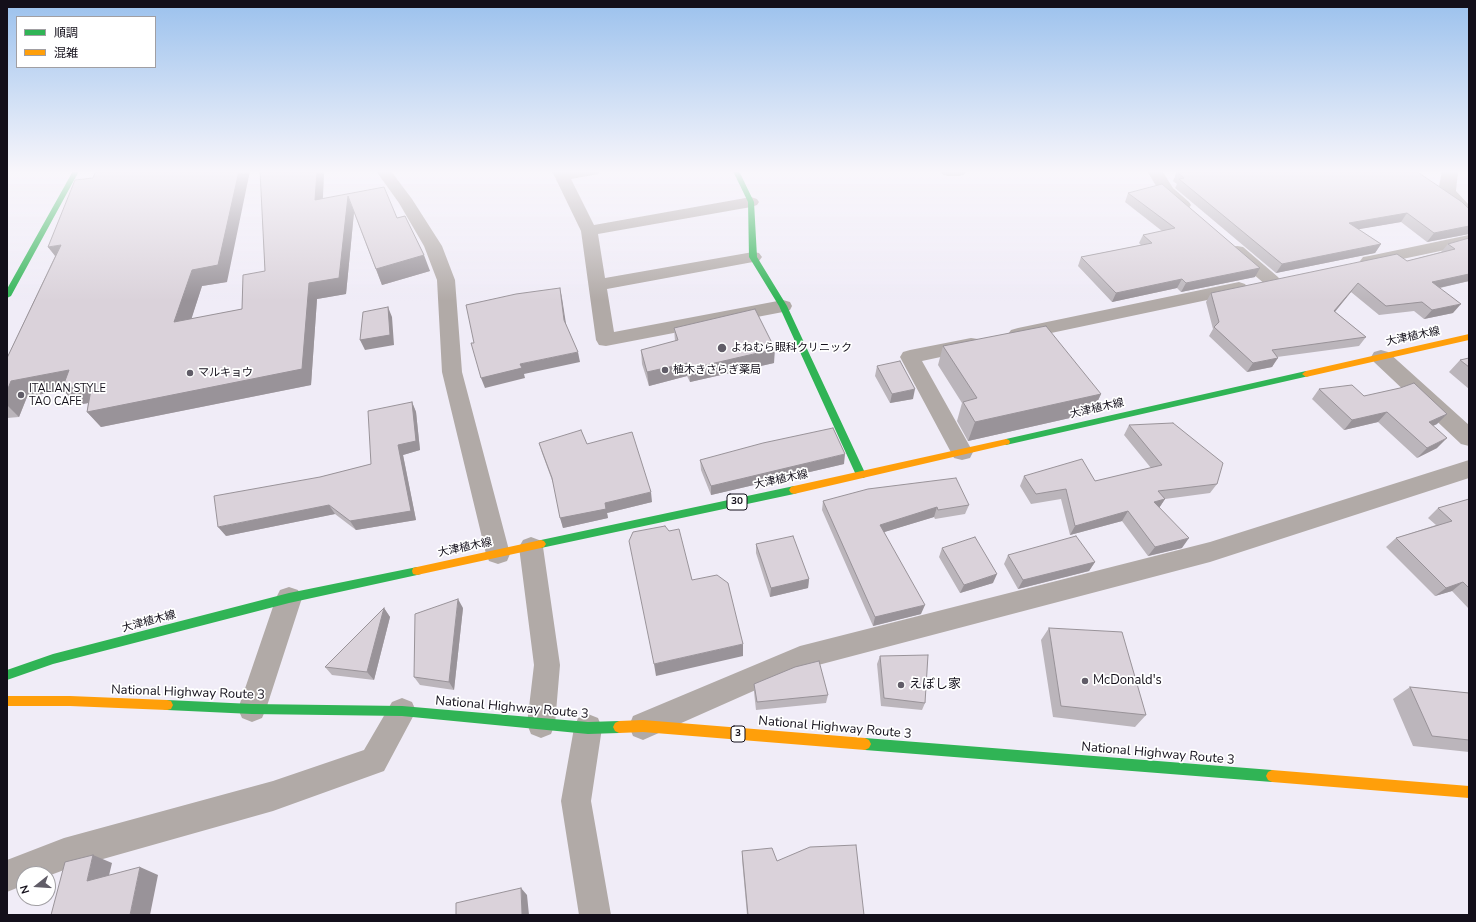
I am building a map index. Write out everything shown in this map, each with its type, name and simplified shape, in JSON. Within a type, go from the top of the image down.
[{"type":"main road","points":[[7,296],[53,214]]},
{"type":"main road","points":[[751,214],[753,257],[783,306],[861,475]]},
{"type":"main road","name":"大津植木線","points":[[7,675],[53,659],[290,598],[861,475],[1469,337]]},
{"type":"main road","name":"National Highway Route 3","points":[[7,701],[70,701],[252,709],[402,711],[588,728],[642,726],[1469,792]]},
{"type":"street","points":[[413,214],[433,246],[446,280],[452,372],[498,554]]},
{"type":"street","points":[[581,214],[590,231],[606,340],[783,306]]},
{"type":"street","points":[[590,231],[684,214]]},
{"type":"street","points":[[1350,265],[1469,240]]},
{"type":"street","points":[[962,452],[910,357],[1280,280],[1225,241]]},
{"type":"street","points":[[598,285],[753,257]]},
{"type":"street","points":[[1380,357],[1469,438]]},
{"type":"street","points":[[642,726],[800,658],[1210,552],[1469,469]]},
{"type":"street","points":[[531,547],[547,665],[541,724]]},
{"type":"street","points":[[252,709],[290,598]]},
{"type":"street","points":[[7,876],[64,854],[274,796],[374,761],[402,711]]},
{"type":"street","points":[[588,728],[576,801],[595,915]]},
{"type":"building","points":[[61,214],[229,214],[218,265],[192,270],[174,322],[242,309],[243,275],[265,271],[262,214],[346,214],[339,278],[309,283],[302,369],[87,412],[92,384],[62,389],[69,370],[11,381],[7,391],[7,358],[61,245],[48,247]]},
{"type":"building","points":[[355,214],[395,214],[397,218],[405,216],[424,255],[376,269]]},
{"type":"building","points":[[1156,214],[1197,214],[1260,268],[1186,283],[1182,279],[1116,293],[1081,257],[1152,243],[1143,235],[1175,228]]},
{"type":"building","points":[[1221,214],[1401,214],[1349,223],[1381,244],[1282,264]]},
{"type":"building","points":[[1408,214],[1469,214],[1469,226],[1434,233]]},
{"type":"building","points":[[1469,238],[1469,274],[1432,282],[1461,304],[1432,310],[1422,302],[1386,306],[1358,283],[1334,311],[1366,337],[1272,350],[1278,358],[1253,363],[1214,327],[1219,322],[1211,293],[1397,254],[1407,261],[1455,249],[1448,244]]},
{"type":"building","points":[[560,288],[564,320],[578,352],[520,364],[522,368],[481,378],[471,343],[474,343],[466,305],[516,294]]},
{"type":"building","points":[[388,307],[390,335],[360,340],[363,312]]},
{"type":"building","points":[[755,309],[775,349],[689,369],[687,363],[647,372],[641,350],[678,340],[674,328]]},
{"type":"building","points":[[1046,326],[1101,394],[975,422],[963,402],[977,398],[943,346]]},
{"type":"building","points":[[1469,358],[1469,367],[1460,360]]},
{"type":"building","points":[[900,361],[915,389],[892,394],[877,366]]},
{"type":"building","points":[[1414,383],[1447,414],[1429,422],[1447,438],[1427,448],[1387,412],[1352,420],[1319,389],[1352,385],[1364,396],[1400,388]]},
{"type":"building","points":[[412,402],[416,441],[398,445],[411,511],[350,521],[329,505],[218,527],[214,496],[320,477],[371,464],[368,411]]},
{"type":"building","points":[[1173,423],[1223,463],[1217,484],[1158,491],[1165,499],[1154,502],[1189,538],[1155,547],[1128,511],[1075,526],[1066,489],[1036,494],[1024,476],[1082,459],[1095,481],[1162,465],[1129,425]]},
{"type":"building","points":[[833,428],[845,454],[711,486],[700,460],[763,443]]},
{"type":"building","points":[[581,430],[587,444],[632,432],[651,492],[605,503],[606,509],[560,518],[552,478],[539,443]]},
{"type":"building","points":[[956,478],[969,505],[938,510],[937,507],[880,525],[925,605],[875,617],[823,501],[868,489]]},
{"type":"building","points":[[1469,499],[1469,588],[1463,582],[1446,588],[1396,538],[1452,521],[1438,508]]},
{"type":"building","points":[[665,526],[669,531],[679,529],[692,580],[717,575],[728,583],[743,644],[654,664],[629,541],[633,532]]},
{"type":"building","points":[[793,536],[809,579],[771,588],[756,544]]},
{"type":"building","points":[[1076,536],[1095,562],[1023,580],[1008,555]]},
{"type":"building","points":[[975,537],[997,574],[964,585],[942,548]]},
{"type":"building","points":[[458,599],[449,682],[414,677],[415,614]]},
{"type":"building","points":[[384,608],[367,672],[325,667]]},
{"type":"building","name":"McDonald's","points":[[1049,628],[1122,632],[1146,715],[1061,706]]},
{"type":"building","name":"えぼし家","points":[[928,655],[925,703],[884,698],[880,656]]},
{"type":"building","points":[[819,661],[828,695],[757,702],[754,684],[795,667]]},
{"type":"building","points":[[1410,687],[1469,693],[1469,740],[1432,736]]},
{"type":"building","points":[[856,845],[864,915],[748,915],[742,851],[772,848],[777,861],[810,847]]},
{"type":"building","points":[[93,855],[87,881],[140,867],[130,915],[51,915],[53,906],[56,906],[56,896],[65,862]]},
{"type":"building","points":[[521,888],[522,915],[456,915],[456,903]]},
{"type":"traffic: fast","points":[[7,296],[52,214]]},
{"type":"traffic: fast","points":[[751,214],[753,257],[783,306],[861,475]]},
{"type":"traffic: fast","points":[[1006,442],[1306,374]]},
{"type":"traffic: fast","points":[[541,544],[794,490]]},
{"type":"traffic: fast","points":[[7,675],[53,659],[289,598],[417,571]]},
{"type":"traffic: fast","points":[[167,705],[252,709],[402,711],[588,728],[619,727]]},
{"type":"traffic: fast","points":[[865,744],[1272,776]]},
{"type":"traffic: slow","points":[[1306,374],[1469,337]]},
{"type":"traffic: slow","points":[[794,490],[1006,442]]},
{"type":"traffic: slow","points":[[417,571],[541,544]]},
{"type":"traffic: slow","points":[[7,701],[70,701],[167,705]]},
{"type":"traffic: slow","points":[[619,727],[643,726],[865,744]]},
{"type":"traffic: slow","points":[[1272,776],[1469,792]]},
{"type":"place","name":"よねむら眼科クリニック","points":[[722,348]]},
{"type":"place","name":"植木きさらぎ薬局","points":[[665,370]]},
{"type":"place","name":"マルキョウ","points":[[190,373]]},
{"type":"place","name":"ITALIAN STYLE TAO CAFE","points":[[21,395]]},
{"type":"place","name":"McDonald's","points":[[1085,681]]},
{"type":"place","name":"えぼし家","points":[[901,685]]}]
